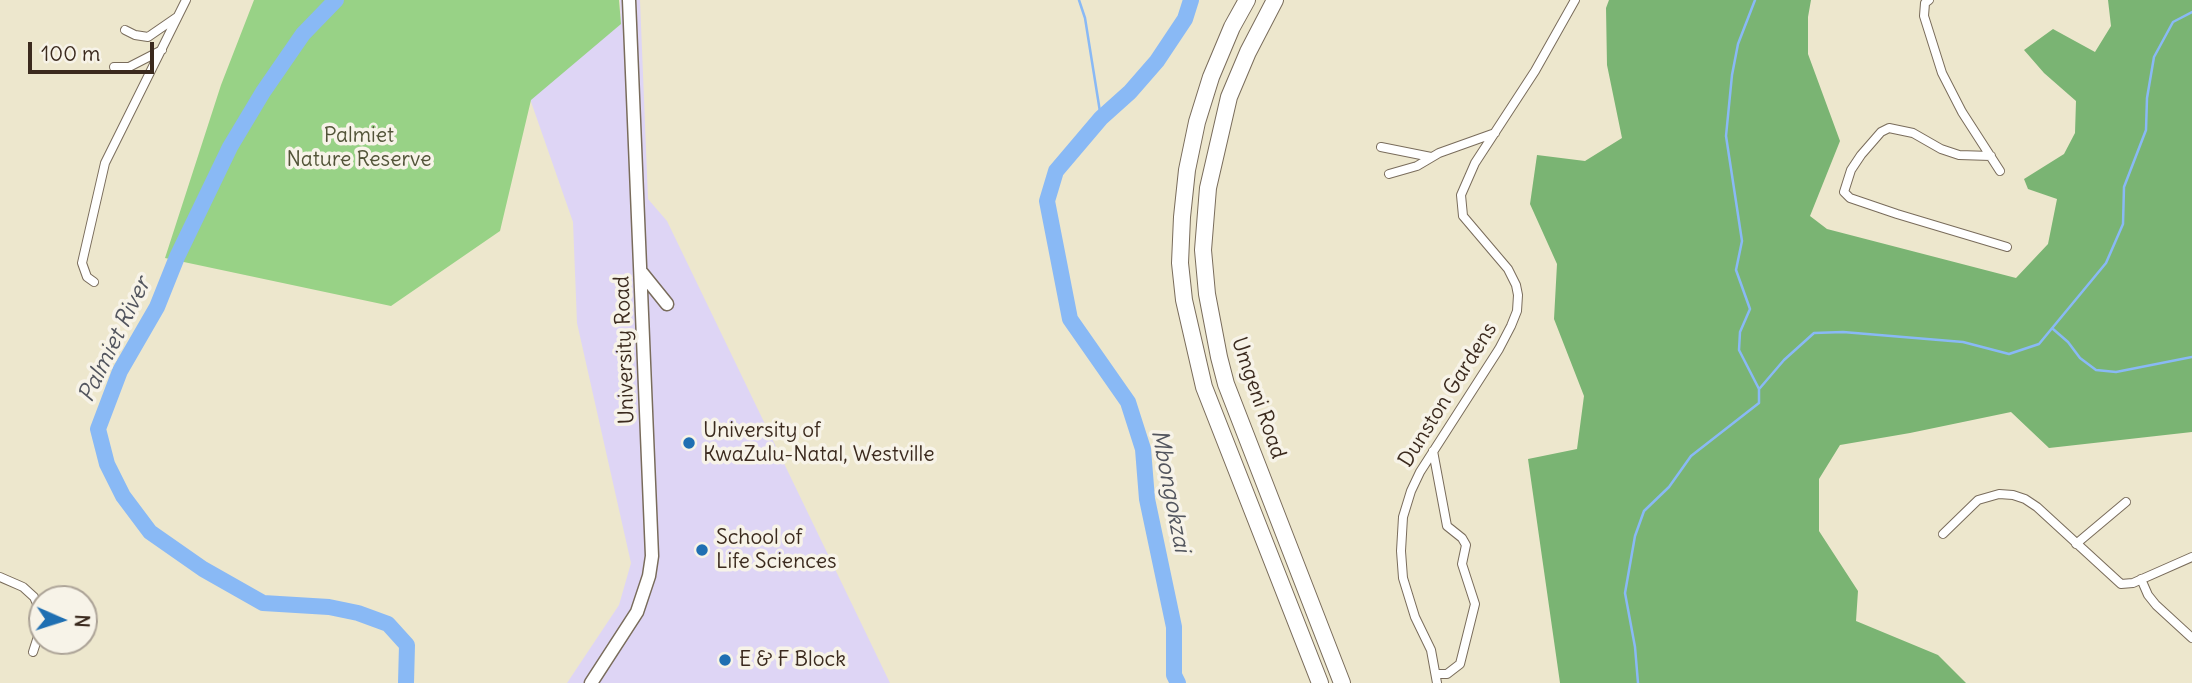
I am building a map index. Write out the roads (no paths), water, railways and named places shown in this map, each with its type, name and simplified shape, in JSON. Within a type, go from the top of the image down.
[{"type":"highway","points":[[1247,0],[1211,77],[1196,122],[1182,217],[1180,262],[1184,300],[1204,387],[1320,683]]},
{"type":"highway","name":"Umgeni Road","points":[[1275,0],[1243,63],[1229,97],[1219,134],[1208,188],[1203,250],[1205,272],[1226,384],[1342,683]]},
{"type":"street","points":[[94,282],[86,277],[82,263],[102,174],[110,150],[186,0]]},
{"type":"street","name":"University Road","points":[[591,683],[637,612],[649,576],[652,556],[629,0]]},
{"type":"street","name":"Dunston Gardens","points":[[1436,679],[1431,650],[1408,599],[1401,564],[1401,531],[1414,482],[1499,349],[1517,311],[1518,295],[1513,276],[1468,223],[1460,206],[1461,195],[1468,176],[1535,71],[1575,0]]},
{"type":"street","points":[[1928,0],[1925,3],[1924,16],[1942,73],[1962,112],[2000,171]]},
{"type":"street","points":[[125,30],[148,37],[178,17]]},
{"type":"street","points":[[114,68],[130,67],[162,50]]},
{"type":"street","points":[[1991,156],[1959,155],[1941,149],[1913,133],[1889,128],[1881,132],[1861,155],[1851,170],[1844,192],[1850,198],[2007,247]]},
{"type":"street","points":[[1389,174],[1417,166],[1431,157],[1495,134]]},
{"type":"street","points":[[1381,147],[1431,157]]},
{"type":"street","points":[[642,273],[667,304]]},
{"type":"street","points":[[1433,451],[1447,526],[1462,538],[1466,545],[1462,564],[1475,604],[1460,664],[1436,679]]},
{"type":"street","points":[[1943,534],[1978,500],[1999,494],[2013,495],[2038,507],[2117,582],[2126,584],[2192,557]]},
{"type":"street","points":[[2076,544],[2126,502]]},
{"type":"street","points":[[0,577],[28,592]]},
{"type":"street","points":[[2141,579],[2156,605],[2192,638]]},
{"type":"waterway","name":"Palmiet River","points":[[336,0],[303,34],[263,92],[230,147],[177,257],[157,307],[120,371],[98,429],[107,464],[123,496],[150,532],[203,569],[263,603],[329,607],[358,613],[388,624],[407,645],[406,683]]},
{"type":"waterway","points":[[1079,0],[1085,18],[1101,118]]},
{"type":"waterway","name":"Mbongokzai","points":[[1178,683],[1174,675],[1174,627],[1147,499],[1143,449],[1128,402],[1070,319],[1047,201],[1056,171],[1101,118],[1130,92],[1157,61],[1185,19],[1191,0]]},
{"type":"waterway","points":[[1638,683],[1635,647],[1625,593],[1635,536],[1644,511],[1669,487],[1691,456],[1759,403],[1759,389],[1739,350],[1740,332],[1750,309],[1736,270],[1742,241],[1726,136],[1738,44],[1755,0]]},
{"type":"waterway","points":[[1760,388],[1784,360],[1814,333],[1843,332],[1963,342],[2009,354],[2039,344],[2106,263],[2123,224],[2124,187],[2146,130],[2147,98],[2154,57],[2173,22],[2192,12]]},
{"type":"waterway","points":[[2053,329],[2068,342],[2080,358],[2096,370],[2116,372],[2192,357]]},
{"type":"place","name":"University of KwaZulu-Natal, Westville","points":[[689,443]]},
{"type":"place","name":"School of Life Sciences","points":[[702,550]]},
{"type":"place","name":"E & F Block","points":[[725,660]]},
{"type":"park label","name":"Palmiet Nature Reserve","points":[[359,148]]}]
